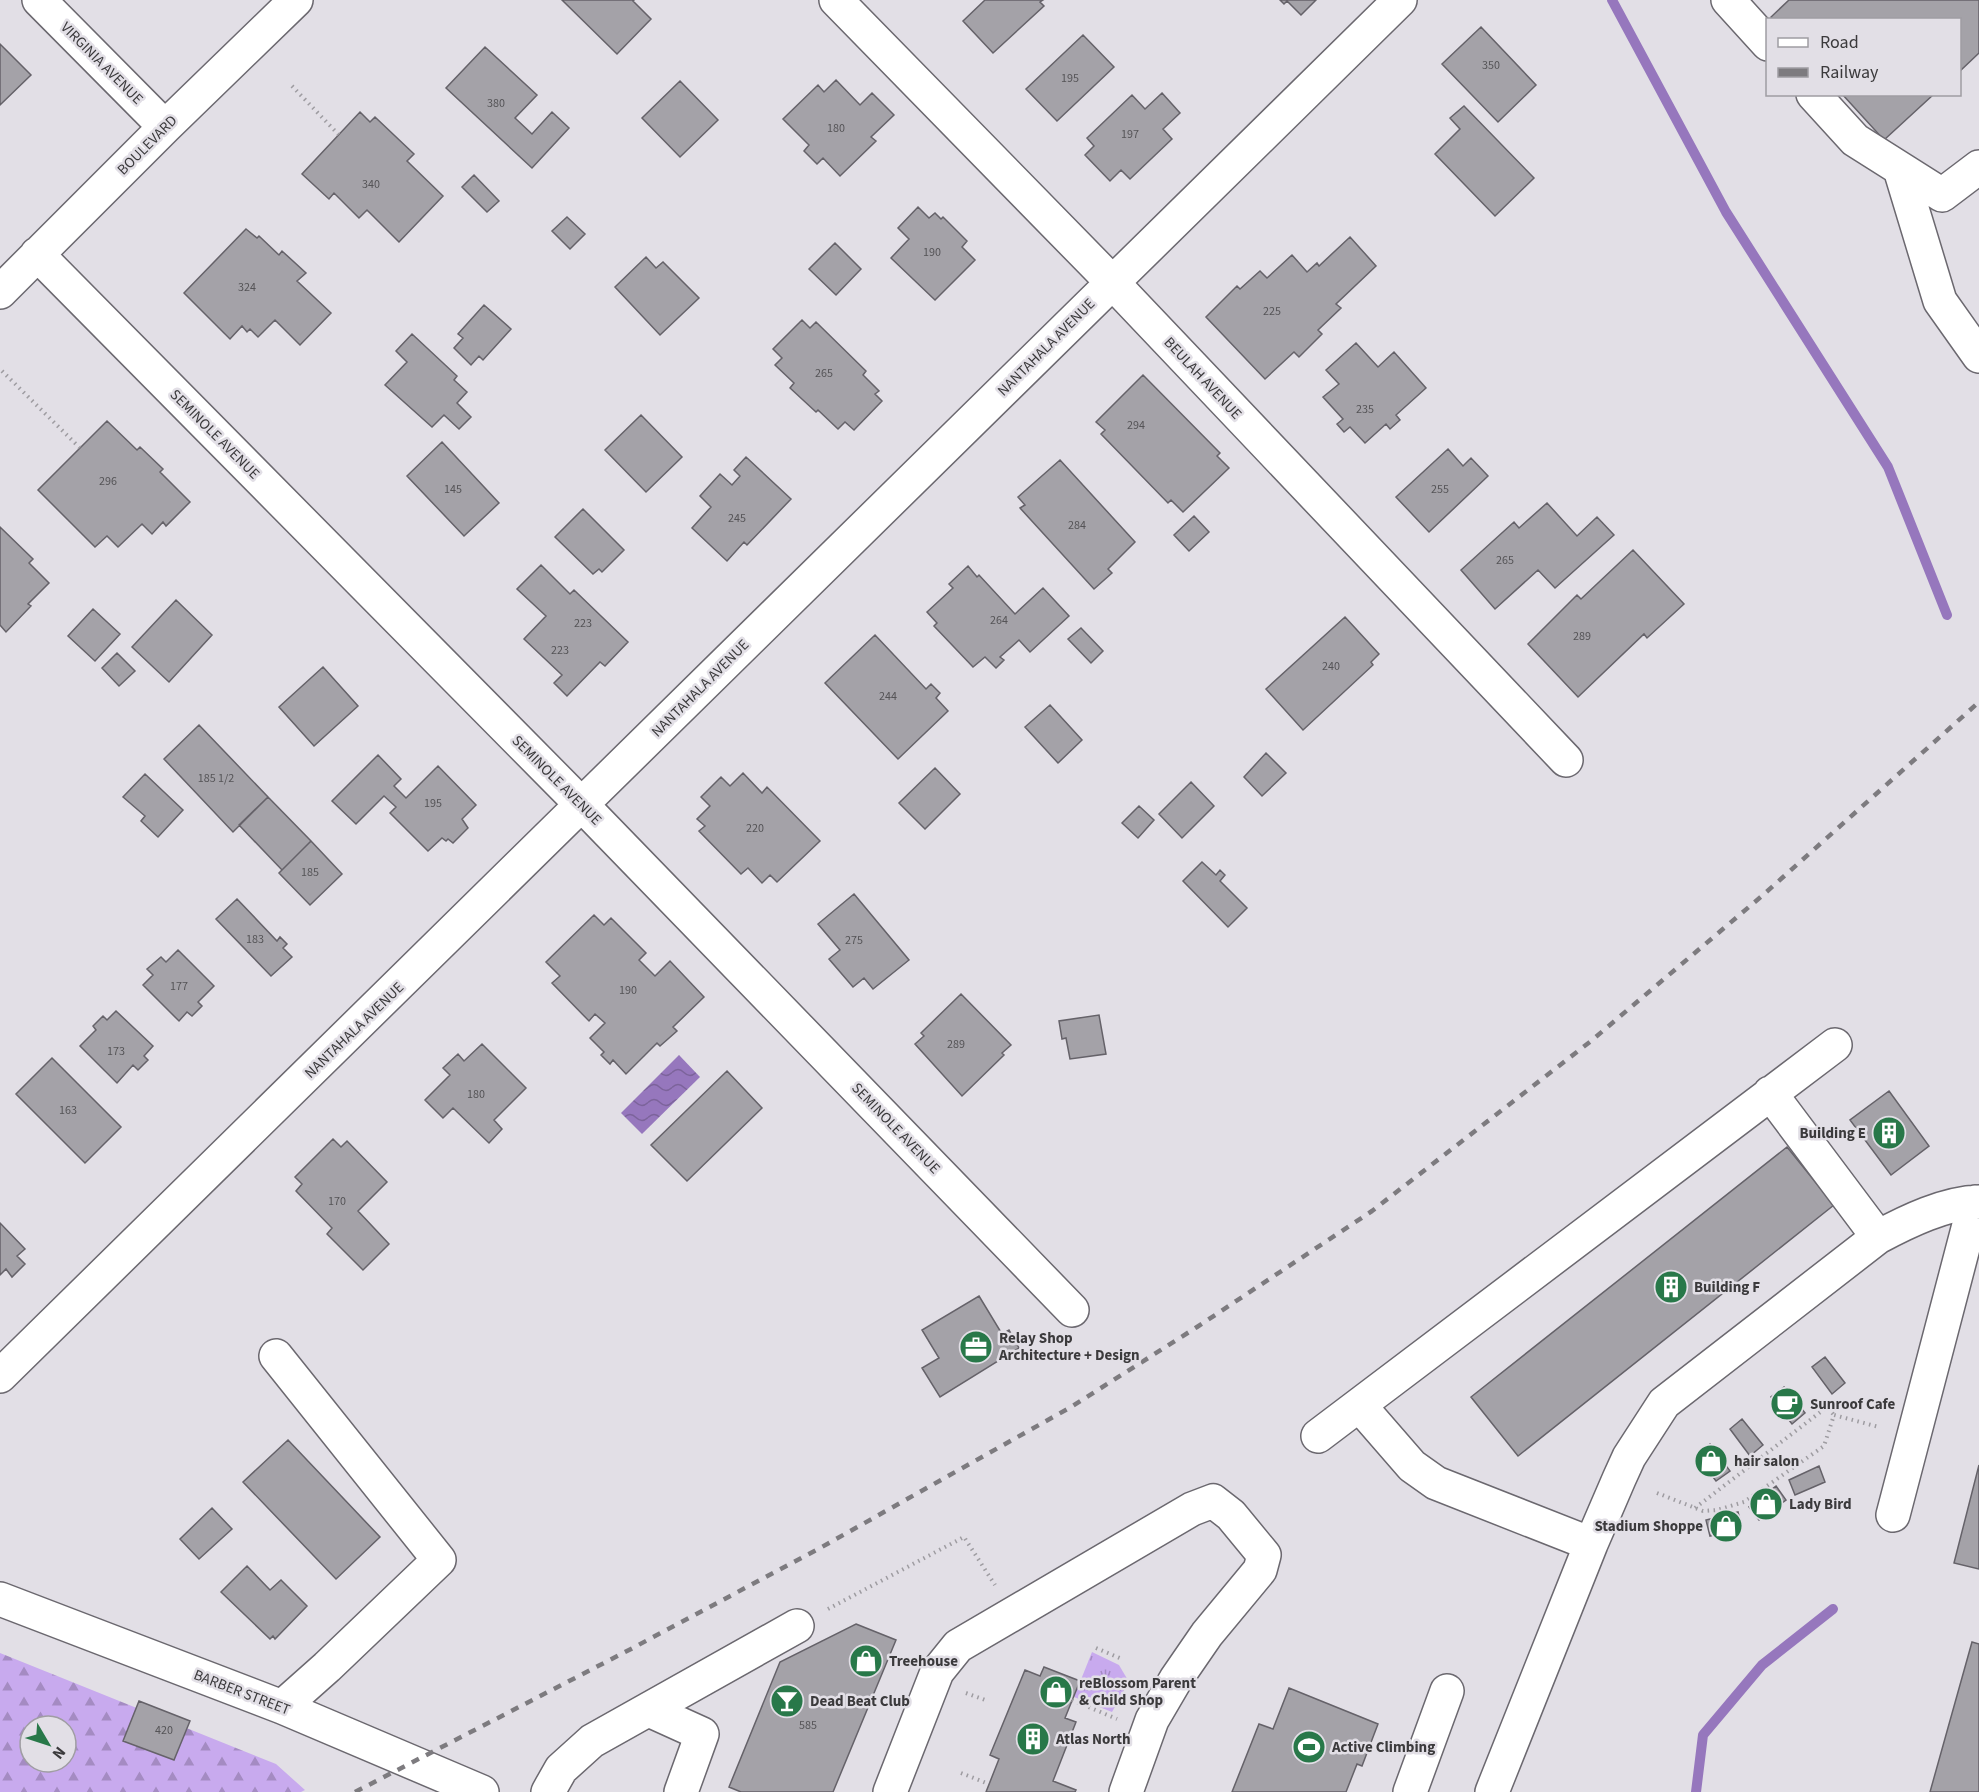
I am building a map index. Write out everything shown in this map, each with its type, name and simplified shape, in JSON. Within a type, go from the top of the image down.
[{"type":"street","name":"VIRGINIA AVENUE","points":[[39,0],[165,127]]},
{"type":"street","name":"BOULEVARD","points":[[0,292],[165,127],[297,0]]},
{"type":"street","name":"BEULAH AVENUE","points":[[836,0],[1112,282],[1566,760]]},
{"type":"street","name":"NANTAHALA AVENUE","points":[[0,1376],[1400,0]]},
{"type":"street","points":[[1728,0],[1766,43]]},
{"type":"street","points":[[1815,96],[1855,141],[1942,195],[1979,167]]},
{"type":"street","points":[[1900,169],[1940,301],[1979,356]]},
{"type":"street","name":"SEMINOLE AVENUE","points":[[37,255],[582,805],[1072,1310]]},
{"type":"street","points":[[1317,1436],[1835,1045]]},
{"type":"street","points":[[1770,1094],[1878,1237]]},
{"type":"street","points":[[1492,1792],[1591,1544],[1629,1457],[1664,1403],[1878,1237],[1904,1223],[1948,1207],[1977,1202],[1893,1515]]},
{"type":"street","points":[[276,1356],[439,1560],[282,1707]]},
{"type":"street","points":[[1359,1405],[1412,1466],[1436,1483],[1591,1544]]},
{"type":"street","points":[[890,1792],[937,1672],[958,1646],[1192,1509],[1213,1501],[1231,1515],[1264,1555],[1260,1570],[1207,1634],[1170,1689],[1152,1720],[1126,1792]]},
{"type":"street","name":"BARBER STREET","points":[[0,1599],[282,1707],[482,1792]]},
{"type":"street","points":[[548,1792],[561,1769],[592,1741],[797,1626]]},
{"type":"street","points":[[1410,1792],[1447,1691]]},
{"type":"street","points":[[649,1710],[702,1734],[681,1792]]},
{"type":"path","points":[[292,87],[339,135]]},
{"type":"path","points":[[2,371],[80,448]]},
{"type":"path","points":[[1695,1509],[1827,1407],[1834,1415],[1865,1423]]},
{"type":"path","points":[[1657,1493],[1703,1511],[1717,1510],[1744,1502],[1824,1446],[1834,1415]]},
{"type":"path","points":[[797,1626],[964,1537],[987,1571]]},
{"type":"path","points":[[1096,1648],[1122,1659]]},
{"type":"path","points":[[1072,1700],[1118,1719]]},
{"type":"path","points":[[961,1773],[989,1784]]},
{"type":"green space","points":[[1092,1652],[1119,1665],[1129,1682],[1112,1712],[1074,1697]]},
{"type":"green space","points":[[0,1653],[276,1764],[305,1790],[301,1792],[0,1792]]},
{"type":"water","points":[[679,1055],[700,1077],[642,1134],[621,1113]]},
{"type":"building","points":[[562,0],[634,0],[651,19],[617,54]]},
{"type":"building","points":[[985,0],[1043,0],[1040,2],[1044,6],[993,53],[963,21]]},
{"type":"building","points":[[1280,0],[1316,0],[1301,15],[1287,1],[1284,4]]},
{"type":"building","points":[[1789,0],[1979,0],[1979,53],[1961,70],[1961,18],[1771,17]]},
{"type":"building","points":[[1481,27],[1536,85],[1498,122],[1442,64]]},
{"type":"building","points":[[1083,35],[1114,67],[1057,121],[1026,89]]},
{"type":"building","points":[[0,44],[31,75],[0,105]]},
{"type":"building","points":[[485,47],[537,95],[515,118],[532,134],[552,112],[569,128],[532,168],[446,88]]},
{"type":"building","points":[[836,80],[860,105],[872,93],[894,115],[871,137],[876,141],[840,176],[823,158],[817,164],[804,151],[809,145],[783,119],[818,85],[824,92]]},
{"type":"building","points":[[680,81],[718,120],[680,157],[642,118]]},
{"type":"building","points":[[1162,93],[1180,113],[1163,129],[1172,139],[1130,179],[1121,170],[1110,181],[1085,155],[1094,146],[1087,138],[1132,95],[1145,109]]},
{"type":"building","points":[[1844,96],[1932,96],[1884,140]]},
{"type":"building","points":[[1464,106],[1534,178],[1495,216],[1435,154],[1460,129],[1450,118]]},
{"type":"building","points":[[360,112],[370,122],[375,117],[414,154],[407,161],[443,196],[399,242],[367,210],[359,218],[334,193],[329,199],[302,174]]},
{"type":"building","points":[[474,175],[499,201],[487,212],[462,187]]},
{"type":"building","points":[[918,207],[929,218],[935,213],[941,219],[943,217],[967,241],[962,247],[975,260],[935,300],[891,258],[909,239],[898,228]]},
{"type":"building","points":[[567,217],[585,234],[570,249],[552,231]]},
{"type":"building","points":[[246,229],[257,238],[259,236],[279,255],[282,251],[306,273],[297,281],[331,313],[300,345],[275,320],[258,337],[250,329],[247,332],[242,326],[230,339],[184,293]]},
{"type":"building","points":[[1350,237],[1376,266],[1336,304],[1341,308],[1318,330],[1322,334],[1299,357],[1294,352],[1265,379],[1206,317],[1237,286],[1240,289],[1260,271],[1267,278],[1292,255],[1307,272],[1317,263],[1319,266]]},
{"type":"building","points":[[835,243],[861,269],[836,295],[809,269]]},
{"type":"building","points":[[646,257],[656,268],[663,262],[699,298],[660,335],[615,287]]},
{"type":"building","points":[[484,305],[511,329],[483,360],[479,356],[471,365],[454,348],[463,338],[458,334]]},
{"type":"building","points":[[802,320],[810,328],[816,322],[866,371],[863,375],[879,391],[875,394],[882,401],[854,430],[845,422],[838,429],[818,410],[816,412],[790,388],[794,383],[775,365],[782,358],[773,349]]},
{"type":"building","points":[[412,334],[457,376],[454,380],[467,392],[457,403],[471,417],[459,429],[444,415],[432,427],[385,385],[407,362],[396,351]]},
{"type":"building","points":[[1356,343],[1378,367],[1394,352],[1426,388],[1396,415],[1400,420],[1390,429],[1386,424],[1365,443],[1350,427],[1344,432],[1337,424],[1343,419],[1323,397],[1339,384],[1326,370]]},
{"type":"building","points":[[1143,375],[1220,453],[1217,456],[1229,468],[1183,512],[1171,500],[1168,503],[1101,434],[1105,430],[1096,422]]},
{"type":"building","points":[[641,415],[682,457],[646,492],[605,450]]},
{"type":"building","points":[[107,421],[137,450],[140,447],[163,469],[160,472],[190,502],[166,526],[163,522],[152,534],[142,524],[118,547],[107,536],[95,547],[38,490]]},
{"type":"building","points":[[442,442],[499,503],[464,536],[407,476]]},
{"type":"building","points":[[1448,449],[1463,466],[1471,458],[1488,476],[1429,532],[1396,497]]},
{"type":"building","points":[[746,457],[791,499],[747,545],[744,542],[727,561],[692,528],[711,507],[700,496],[720,474],[732,485],[740,476],[734,470]]},
{"type":"building","points":[[1060,460],[1135,542],[1108,569],[1112,573],[1094,589],[1020,508],[1025,505],[1018,497]]},
{"type":"building","points":[[1547,503],[1577,536],[1597,517],[1614,535],[1555,588],[1538,570],[1495,609],[1461,570],[1514,522],[1519,528]]},
{"type":"building","points":[[583,509],[624,550],[602,572],[599,569],[593,574],[555,537]]},
{"type":"building","points":[[1194,516],[1209,532],[1189,551],[1174,535]]},
{"type":"building","points":[[0,527],[33,559],[29,563],[49,583],[28,604],[31,606],[6,632],[0,625]]},
{"type":"building","points":[[1633,550],[1684,604],[1647,638],[1644,634],[1578,697],[1528,644],[1577,595],[1581,599]]},
{"type":"building","points":[[541,565],[570,594],[574,590],[628,642],[605,666],[600,662],[567,696],[554,683],[562,675],[524,639],[546,616],[517,589]]},
{"type":"building","points":[[968,566],[1015,614],[1043,588],[1069,616],[1030,652],[1019,640],[1000,657],[1004,660],[996,668],[985,657],[973,667],[934,626],[937,623],[927,612],[953,588],[949,584]]},
{"type":"building","points":[[176,600],[212,635],[169,682],[132,647]]},
{"type":"building","points":[[93,609],[120,634],[95,661],[68,636]]},
{"type":"building","points":[[1345,617],[1379,654],[1371,662],[1373,665],[1303,730],[1266,689]]},
{"type":"building","points":[[1081,628],[1103,651],[1091,663],[1068,639]]},
{"type":"building","points":[[875,635],[926,689],[931,684],[940,693],[936,698],[948,711],[898,759],[825,683]]},
{"type":"building","points":[[117,653],[135,671],[119,686],[102,668]]},
{"type":"building","points":[[323,667],[358,706],[314,746],[279,707]]},
{"type":"building","points":[[1050,705],[1082,740],[1058,763],[1025,727]]},
{"type":"building","points":[[199,725],[268,797],[233,832],[164,759]]},
{"type":"building","points":[[1266,753],[1286,773],[1262,796],[1244,777]]},
{"type":"building","points":[[378,755],[401,779],[394,786],[406,798],[438,766],[476,805],[462,819],[468,828],[453,843],[442,838],[428,851],[390,813],[396,807],[384,796],[356,824],[332,801]]},
{"type":"building","points":[[935,768],[960,794],[925,829],[899,803]]},
{"type":"building","points":[[743,773],[762,793],[767,787],[820,841],[777,882],[770,875],[762,883],[748,868],[741,874],[699,831],[705,826],[697,819],[710,806],[701,797],[721,777],[730,786]]},
{"type":"building","points":[[145,774],[183,810],[158,837],[141,821],[145,816],[123,797]]},
{"type":"building","points":[[1191,782],[1214,806],[1182,838],[1159,814]]},
{"type":"building","points":[[268,797],[311,841],[282,870],[239,825]]},
{"type":"building","points":[[1139,806],[1154,820],[1138,838],[1122,823]]},
{"type":"building","points":[[311,841],[342,874],[310,905],[279,873]]},
{"type":"building","points":[[1202,862],[1216,875],[1220,870],[1225,875],[1220,881],[1247,908],[1228,927],[1183,881]]},
{"type":"building","points":[[854,894],[909,960],[873,989],[864,978],[853,987],[829,959],[840,950],[818,924]]},
{"type":"building","points":[[237,899],[277,941],[280,937],[287,944],[283,948],[292,957],[271,976],[216,919]]},
{"type":"building","points":[[594,915],[604,925],[611,918],[646,953],[639,960],[655,976],[670,961],[704,997],[673,1027],[677,1031],[660,1046],[657,1043],[626,1074],[613,1060],[610,1064],[601,1055],[604,1052],[590,1038],[605,1023],[595,1014],[589,1021],[552,983],[560,976],[546,962]]},
{"type":"building","points":[[178,950],[214,986],[198,1002],[202,1006],[192,1016],[187,1012],[179,1021],[143,985],[153,975],[147,969],[161,957],[166,962]]},
{"type":"building","points":[[961,994],[1011,1045],[1002,1053],[1004,1055],[962,1096],[915,1044],[924,1036],[921,1033]]},
{"type":"building","points":[[116,1011],[153,1046],[144,1056],[148,1060],[138,1070],[133,1065],[117,1083],[80,1046],[96,1030],[93,1026],[103,1016],[107,1020]]},
{"type":"building","points":[[1099,1015],[1106,1054],[1070,1059],[1066,1038],[1062,1039],[1059,1021]]},
{"type":"building","points":[[482,1044],[526,1088],[494,1120],[502,1129],[489,1143],[453,1108],[443,1118],[425,1100],[450,1075],[443,1068],[458,1054],[464,1061]]},
{"type":"building","points":[[52,1058],[121,1127],[85,1163],[16,1094]]},
{"type":"building","points":[[727,1071],[762,1108],[687,1181],[651,1145]]},
{"type":"building","name":"Building E","points":[[1889,1091],[1929,1146],[1891,1175],[1850,1120]]},
{"type":"building","points":[[333,1139],[341,1147],[347,1141],[387,1182],[358,1211],[389,1244],[363,1270],[327,1234],[332,1228],[296,1191],[302,1184],[295,1177]]},
{"type":"building","name":"Building F","points":[[1787,1147],[1834,1205],[1518,1456],[1471,1397]]},
{"type":"building","points":[[0,1223],[25,1249],[17,1256],[25,1264],[12,1277],[6,1269],[0,1275]]},
{"type":"building","name":"Relay Shop Architecture + Design","points":[[979,1296],[1002,1334],[1009,1330],[1019,1348],[940,1397],[922,1368],[939,1358],[922,1330]]},
{"type":"building","points":[[1825,1357],[1845,1383],[1832,1394],[1812,1367]]},
{"type":"building","points":[[1784,1387],[1805,1413],[1792,1424],[1771,1397]]},
{"type":"building","points":[[1742,1419],[1763,1445],[1750,1456],[1730,1429]]},
{"type":"building","points":[[288,1440],[380,1537],[336,1579],[243,1482]]},
{"type":"building","points":[[1710,1444],[1730,1471],[1716,1481],[1696,1455]]},
{"type":"building","points":[[1979,1465],[1979,1569],[1954,1563]]},
{"type":"building","points":[[1819,1466],[1825,1482],[1795,1495],[1789,1480]]},
{"type":"building","points":[[1776,1486],[1786,1500],[1759,1520],[1749,1507]]},
{"type":"building","points":[[212,1508],[232,1529],[199,1559],[180,1539]]},
{"type":"building","points":[[1738,1512],[1742,1528],[1710,1536],[1706,1520]]},
{"type":"building","points":[[247,1566],[270,1590],[281,1580],[307,1606],[275,1639],[273,1636],[270,1639],[221,1592]]},
{"type":"building","points":[[856,1624],[896,1640],[833,1792],[741,1792],[729,1787],[780,1662]]},
{"type":"building","points":[[1972,1642],[1979,1644],[1979,1792],[1930,1792]]},
{"type":"building","name":"Atlas North","points":[[1044,1667],[1080,1681],[1065,1718],[1076,1722],[1053,1781],[1076,1790],[1075,1792],[986,1792],[999,1759],[990,1755],[1025,1670],[1040,1676]]},
{"type":"building","name":"Active Climbing","points":[[1289,1688],[1378,1724],[1362,1766],[1357,1764],[1346,1792],[1232,1792],[1259,1724],[1273,1729]]},
{"type":"building","points":[[139,1701],[190,1721],[174,1760],[123,1741]]},
{"type":"waterway","points":[[1612,0],[1726,212],[1888,467],[1947,615]]},
{"type":"waterway","points":[[1696,1792],[1703,1735],[1762,1665],[1833,1609]]},
{"type":"railway","points":[[355,1792],[820,1548],[1071,1407],[1372,1211],[1591,1041],[1763,895],[1979,702]]},
{"type":"place","name":"Building E","points":[[1889,1133]]},
{"type":"place","name":"Building F","points":[[1671,1287]]},
{"type":"place","name":"Relay Shop Architecture + Design","points":[[976,1347]]},
{"type":"place","name":"Sunroof Cafe","points":[[1787,1404]]},
{"type":"place","name":"hair salon","points":[[1711,1461]]},
{"type":"place","name":"Lady Bird","points":[[1766,1504]]},
{"type":"place","name":"Stadium Shoppe","points":[[1726,1526]]},
{"type":"place","name":"Treehouse","points":[[866,1661]]},
{"type":"place","name":"reBlossom Parent & Child Shop","points":[[1056,1692]]},
{"type":"place","name":"Dead Beat Club","points":[[787,1701]]},
{"type":"place","name":"Atlas North","points":[[1033,1739]]},
{"type":"place","name":"Active Climbing","points":[[1309,1747]]}]
